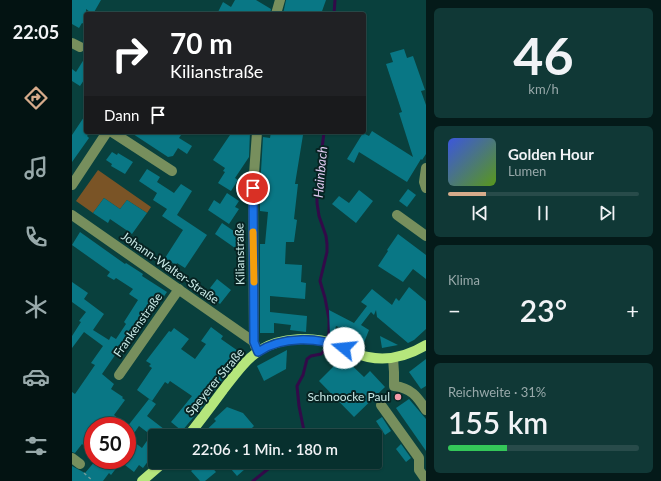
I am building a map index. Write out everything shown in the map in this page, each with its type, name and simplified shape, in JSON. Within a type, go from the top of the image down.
[{"type":"main road","name":"Speyerer Straße","points":[[193,429],[236,374],[258,352],[273,344],[302,340],[327,342],[367,357],[384,359],[407,354],[426,345]]},
{"type":"main road","points":[[142,481],[156,469]]},
{"type":"street","points":[[277,12],[280,0]]},
{"type":"street","points":[[72,185],[106,134]]},
{"type":"street","points":[[115,134],[172,171]]},
{"type":"street","name":"Kilianstraße","points":[[258,134],[253,188],[254,342],[258,352]]},
{"type":"street","points":[[426,168],[424,182],[426,188]]},
{"type":"street","name":"Johann-Walter-Straße","points":[[72,215],[254,342]]},
{"type":"street","points":[[397,215],[426,236]]},
{"type":"street","name":"Frankenstraße","points":[[119,375],[179,289]]},
{"type":"street","points":[[392,358],[394,386],[408,389],[426,410]]},
{"type":"street","points":[[381,405],[419,458],[419,470],[426,480]]},
{"type":"path","points":[[76,461],[82,471],[93,481]]},
{"type":"shaded area","points":[[98,170],[151,207],[147,213],[127,200],[120,209],[104,198],[93,213],[76,201]]},
{"type":"building","points":[[72,0],[101,0],[94,12],[90,12],[86,9],[86,12],[84,12],[84,24],[82,23],[79,28],[72,24]]},
{"type":"building","points":[[235,0],[256,0],[271,9],[270,12],[218,12],[223,2],[231,7]]},
{"type":"building","points":[[286,0],[326,0],[322,12],[283,12]]},
{"type":"building","points":[[404,49],[407,58],[413,56],[425,90],[421,91],[426,105],[426,154],[422,160],[421,159],[407,182],[359,152],[354,163],[347,159],[362,134],[369,136],[372,131],[413,157],[399,113],[402,112],[386,64],[393,62],[390,53]]},
{"type":"building","points":[[84,59],[84,80],[80,86],[72,81],[72,69],[76,72]]},
{"type":"building","points":[[84,117],[84,134],[88,134],[87,136],[89,138],[72,162],[72,135]]},
{"type":"building","points":[[133,134],[182,134],[179,138],[192,146],[187,154],[178,148],[173,156],[168,157]]},
{"type":"building","points":[[231,134],[250,134],[249,157],[235,178],[238,180],[231,191],[218,183],[225,172],[223,171],[225,168],[213,160]]},
{"type":"building","points":[[271,134],[303,135],[295,184],[298,184],[294,219],[297,220],[294,242],[286,242],[285,264],[302,265],[301,282],[306,283],[305,299],[270,296],[270,312],[307,316],[306,332],[290,330],[291,325],[274,323],[274,333],[260,333],[260,244],[265,244],[268,212],[260,211],[260,188],[263,137],[270,138]]},
{"type":"building","points":[[112,152],[117,155],[118,153],[133,162],[125,174],[111,166],[112,164],[106,160]]},
{"type":"building","points":[[147,169],[160,177],[157,182],[174,193],[181,184],[192,191],[177,215],[207,235],[185,268],[177,263],[176,265],[165,258],[183,230],[162,216],[167,209],[153,200],[157,193],[139,181]]},
{"type":"building","points":[[408,189],[416,195],[407,207],[399,201]]},
{"type":"building","points":[[359,190],[373,201],[356,223],[332,204],[339,196],[349,203]]},
{"type":"building","points":[[227,193],[239,201],[235,207],[239,209],[229,224],[208,210],[214,200],[220,204]]},
{"type":"building","points":[[104,198],[120,209],[127,200],[147,213],[132,234],[110,219],[108,223],[93,213]]},
{"type":"building","points":[[222,223],[241,236],[241,239],[235,248],[215,234]]},
{"type":"building","points":[[80,232],[167,292],[160,302],[158,301],[147,317],[149,318],[125,351],[120,348],[102,374],[114,384],[111,389],[125,400],[114,415],[117,417],[84,417],[84,446],[82,444],[75,453],[72,452],[72,392],[75,394],[95,365],[91,363],[103,346],[84,332],[72,348],[72,336],[81,322],[79,321],[86,312],[72,302],[72,282],[88,293],[84,299],[104,314],[93,330],[109,340],[111,336],[116,339],[126,324],[124,322],[138,300],[129,294],[133,289],[116,278],[114,280],[107,276],[110,272],[72,245]]},
{"type":"building","points":[[398,234],[426,255],[426,279],[413,269],[403,282],[378,266]]},
{"type":"building","points":[[217,279],[231,290],[220,304],[209,296],[213,290],[210,288]]},
{"type":"building","points":[[409,287],[426,301],[426,329],[414,340],[408,343],[377,317],[376,310],[374,315],[371,312],[361,325],[369,330],[363,345],[349,340],[352,332],[336,326],[333,337],[330,336],[329,310],[354,323],[367,306],[361,302],[372,289],[392,305],[396,298],[399,301]]},
{"type":"building","points":[[211,327],[223,336],[221,339],[241,353],[207,401],[184,429],[180,429],[171,422],[192,396],[170,381],[168,384],[165,382],[152,401],[137,390],[152,368],[149,366],[151,364],[146,361],[169,331],[171,332],[174,328],[189,339],[181,349],[195,359],[206,344],[201,341]]},
{"type":"building","points":[[380,336],[398,345],[382,348]]},
{"type":"building","points":[[287,350],[286,369],[264,381],[257,366]]},
{"type":"building","points":[[343,357],[364,377],[370,371],[385,387],[354,417],[319,381]]},
{"type":"building","points":[[426,359],[426,386],[421,389],[409,372]]},
{"type":"building","points":[[149,399],[156,404],[147,416],[164,429],[148,429],[148,433],[139,426],[136,430],[135,417]]},
{"type":"building","points":[[409,399],[426,419],[426,451],[396,408]]},
{"type":"building","points":[[227,407],[243,413],[254,426],[251,429],[207,429],[216,421],[214,419]]},
{"type":"building","points":[[382,417],[391,431],[385,435],[376,421]]},
{"type":"building","points":[[148,439],[148,461],[143,468],[139,465],[134,472],[130,469],[136,469],[136,444],[142,448]]},
{"type":"building","points":[[401,444],[411,458],[406,462],[396,449]]},
{"type":"building","points":[[72,466],[85,473],[88,469],[116,469],[111,475],[109,473],[103,481],[72,481]]},
{"type":"building","points":[[193,469],[213,469],[216,472],[205,481],[200,481],[191,471]]},
{"type":"building","points":[[231,469],[245,469],[237,476]]},
{"type":"waterway","name":"Hainbach","points":[[334,12],[335,0]]},
{"type":"waterway","name":"Hainbach","points":[[304,429],[297,386],[303,375],[307,359],[311,356],[321,354],[325,350],[329,333],[329,319],[320,281],[327,252],[327,244],[317,203],[324,134]]},
{"type":"waterway","name":"Hainbach","points":[[253,481],[268,469]]},
{"type":"slow traffic","points":[[253,232],[254,282]]},
{"type":"place","name":"Schnoocke Paul","points":[[398,397]]},
{"type":"route","points":[[253,188],[254,342],[258,352],[273,344],[292,340],[313,340],[332,343],[344,348]]}]
